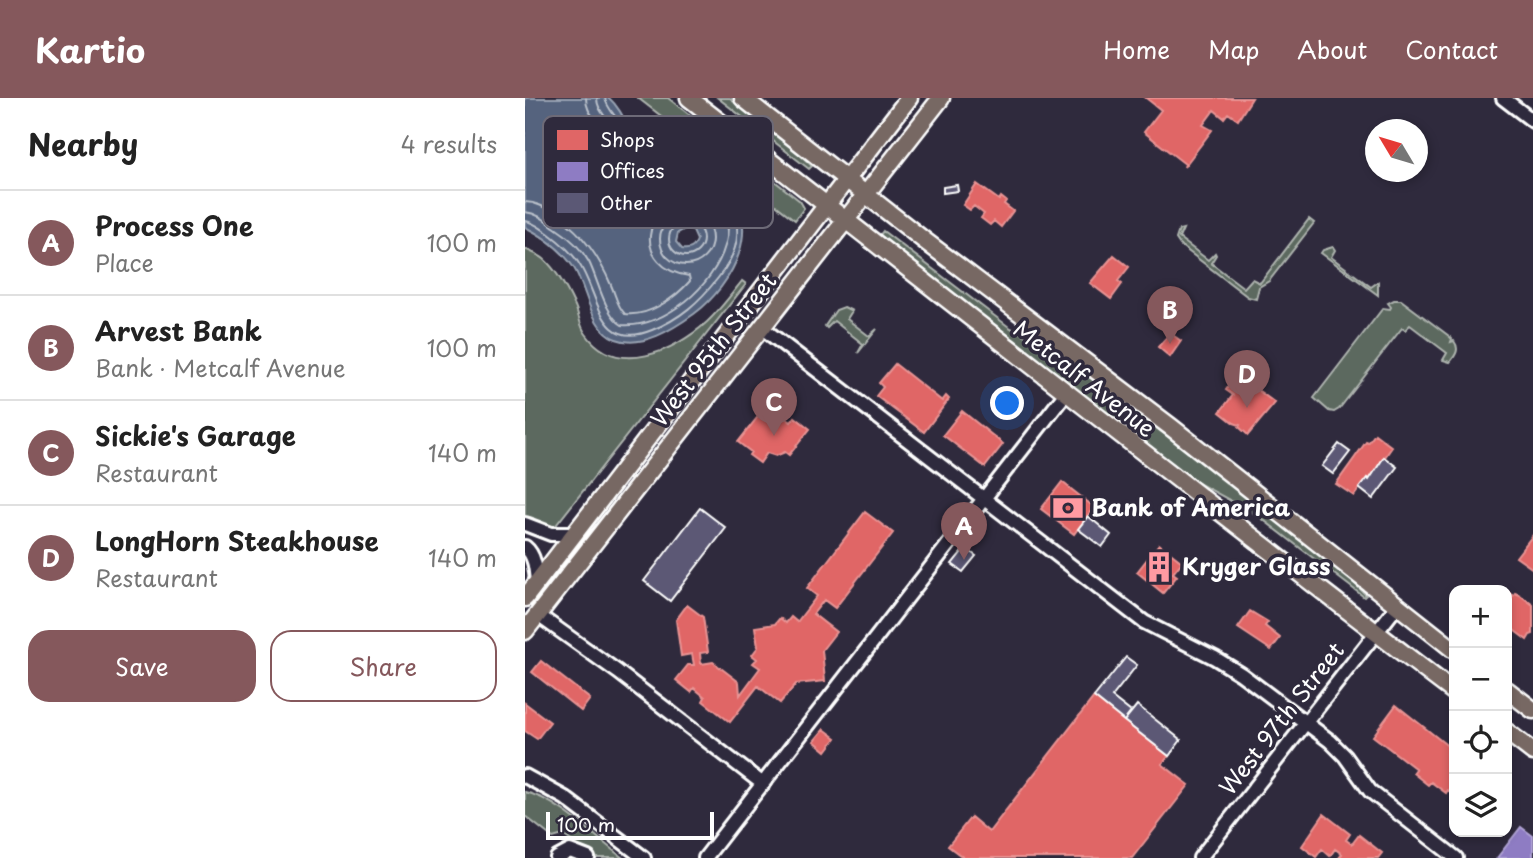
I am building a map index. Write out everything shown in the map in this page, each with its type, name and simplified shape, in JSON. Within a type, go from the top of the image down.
[{"type":"main road","name":"Metcalf Avenue","points":[[689,98],[712,116]]},
{"type":"main road","name":"Metcalf Avenue","points":[[743,98],[766,116]]},
{"type":"main road","name":"West 95th Street","points":[[525,597],[909,98]]},
{"type":"main road","name":"West 95th Street","points":[[525,631],[941,98]]},
{"type":"main road","name":"Metcalf Avenue","points":[[773,122],[1171,427],[1451,648]]},
{"type":"main road","name":"Metcalf Avenue","points":[[773,163],[933,291],[1449,688]]},
{"type":"main road","points":[[1512,694],[1533,710]]},
{"type":"main road","points":[[1512,736],[1533,752]]},
{"type":"street","points":[[1503,98],[1533,121]]},
{"type":"street","points":[[761,327],[1144,622],[1241,674],[1330,741],[1345,756],[1370,791],[1456,858]]},
{"type":"street","points":[[705,858],[1066,393]]},
{"type":"street","points":[[525,524],[551,534],[574,534]]},
{"type":"street","points":[[525,547],[535,564],[537,582]]},
{"type":"street","name":"West 97th Street","points":[[1200,858],[1397,606]]},
{"type":"street","points":[[538,615],[618,672],[763,784]]},
{"type":"street","points":[[525,776],[565,798],[644,858]]},
{"type":"street","points":[[525,787],[541,785]]},
{"type":"street","points":[[557,858],[571,851],[588,858]]},
{"type":"green space","points":[[638,98],[668,98],[691,116],[661,116]]},
{"type":"green space","points":[[718,98],[730,98],[753,116],[741,116]]},
{"type":"green space","points":[[773,132],[812,166],[809,169],[773,141]]},
{"type":"green space","points":[[773,180],[800,201],[804,208],[795,220],[773,203]]},
{"type":"green space","points":[[1309,219],[1314,223],[1269,281],[1259,287],[1256,299],[1248,297],[1180,245],[1176,239],[1179,230],[1183,229],[1179,238],[1208,260],[1215,253],[1211,263],[1244,288],[1252,279],[1260,283]]},
{"type":"green space","points":[[883,231],[1009,327],[1063,356],[1341,570],[1366,595],[1364,597],[1257,515],[1198,483],[898,252],[880,235]]},
{"type":"green space","points":[[1333,247],[1335,250],[1331,257],[1371,287],[1378,282],[1378,295],[1321,253]]},
{"type":"green space","points":[[525,249],[542,258],[553,269],[571,298],[586,334],[599,347],[613,355],[646,355],[679,342],[712,317],[742,281],[746,284],[553,529],[532,521],[533,518],[525,518]]},
{"type":"green space","points":[[1401,300],[1449,336],[1451,342],[1456,344],[1455,354],[1450,362],[1443,360],[1447,353],[1410,325],[1405,330],[1402,328],[1339,409],[1329,411],[1314,398],[1383,308],[1390,309],[1388,303]]},
{"type":"green space","points":[[844,307],[852,311],[847,319],[869,336],[877,329],[858,353],[863,344],[834,321],[827,328],[825,326],[836,310]]},
{"type":"green space","points":[[525,792],[563,810],[623,858],[595,858],[563,835],[553,838],[525,816]]},
{"type":"water","points":[[525,98],[609,98],[622,116],[543,116],[543,228],[743,228],[743,234],[732,270],[708,302],[677,326],[657,336],[636,341],[616,339],[600,327],[574,268],[558,249],[525,227]],"holes":[[[685,229],[693,231],[697,240],[689,249],[682,249],[676,242],[678,233]]]},
{"type":"building: Shops","points":[[1146,98],[1252,98],[1238,120],[1228,113],[1224,118],[1214,110],[1203,125],[1212,130],[1184,167],[1185,164],[1144,132],[1161,110]]},
{"type":"building: Shops","points":[[977,184],[999,200],[1001,197],[1006,201],[1004,204],[1013,211],[1001,227],[994,221],[990,225],[981,218],[984,214],[974,206],[970,210],[963,205]]},
{"type":"building: Shops","points":[[1114,255],[1129,267],[1118,281],[1122,284],[1111,299],[1090,283]]},
{"type":"building: Shops","points":[[1170,333],[1181,341],[1170,357],[1158,347]]},
{"type":"building: Shops","points":[[895,364],[942,401],[946,396],[949,399],[924,432],[876,396],[883,387],[879,383]]},
{"type":"building: Shops","points":[[1233,380],[1240,386],[1244,380],[1275,403],[1248,435],[1240,425],[1220,412],[1233,395],[1226,390]]},
{"type":"building: Shops","points":[[768,404],[791,422],[795,417],[810,429],[789,455],[785,452],[776,456],[767,453],[760,463],[738,442]]},
{"type":"building: Shops","points":[[962,411],[1003,444],[985,467],[943,435]]},
{"type":"building: Shops","points":[[1375,434],[1392,447],[1354,496],[1336,484],[1366,442]]},
{"type":"building: Shops","name":"Bank of America","points":[[1062,482],[1094,507],[1074,534],[1041,509]]},
{"type":"building: Shops","points":[[865,512],[893,533],[835,608],[824,600],[813,614],[836,632],[822,650],[825,681],[796,684],[780,703],[758,686],[730,722],[703,701],[705,697],[694,688],[691,692],[676,680],[688,665],[694,665],[692,654],[681,656],[676,620],[687,605],[703,617],[708,652],[700,653],[701,664],[713,662],[739,682],[740,695],[760,668],[753,663],[757,659],[752,655],[758,647],[755,627],[775,624],[780,618],[786,623],[791,617],[797,622],[817,596],[807,588]]},
{"type":"building: Shops","points":[[1533,535],[1533,569],[1516,557]]},
{"type":"building: Shops","name":"Kryger Glass","points":[[1159,544],[1182,562],[1173,573],[1177,576],[1163,593],[1137,572]]},
{"type":"building: Shops","points":[[1515,593],[1533,605],[1533,634],[1527,640],[1512,629],[1512,595]]},
{"type":"building: Shops","points":[[1250,611],[1268,622],[1265,626],[1280,638],[1271,650],[1238,628]]},
{"type":"building: Shops","points":[[541,661],[590,699],[581,711],[532,672]]},
{"type":"building: Shops","points":[[1094,697],[1169,756],[1162,764],[1189,785],[1132,858],[964,858],[948,846],[971,817],[989,832]]},
{"type":"building: Shops","points":[[525,703],[550,722],[537,739],[525,731]]},
{"type":"building: Shops","points":[[1396,705],[1449,747],[1449,791],[1446,793],[1431,782],[1428,785],[1413,773],[1416,769],[1373,736]]},
{"type":"building: Shops","points":[[824,729],[836,738],[826,751],[814,741]]},
{"type":"building: Shops","points":[[1324,814],[1350,834],[1346,840],[1352,844],[1359,835],[1382,853],[1378,858],[1339,858],[1342,854],[1335,849],[1330,856],[1322,849],[1316,857],[1302,846]]},
{"type":"building: Offices","points":[[1521,827],[1533,836],[1533,858],[1497,858]]},
{"type":"building: Other","points":[[957,185],[958,191],[943,193],[943,187]]},
{"type":"building: Other","points":[[1339,444],[1350,452],[1333,474],[1322,466]]},
{"type":"building: Other","points":[[1384,457],[1397,467],[1373,499],[1359,488],[1367,478],[1369,480]]},
{"type":"building: Other","points":[[700,508],[726,528],[670,601],[644,581]]},
{"type":"building: Other","points":[[1088,516],[1111,535],[1102,547],[1078,529]]},
{"type":"building: Other","points":[[965,548],[976,556],[963,572],[952,564]]},
{"type":"building: Other","points":[[1126,657],[1137,665],[1112,697],[1131,712],[1124,721],[1094,697]]},
{"type":"building: Other","points":[[1137,705],[1181,740],[1169,756],[1124,721]]},
{"type":"place","name":"Arvest Bank","points":[[1170,344]]},
{"type":"place","name":"LongHorn Steakhouse","points":[[1247,408]]},
{"type":"place","name":"Sickie's Garage","points":[[774,436]]},
{"type":"place","name":"Bank of America","points":[[1068,508]]},
{"type":"place","name":"Process One","points":[[964,560]]},
{"type":"place","name":"Kryger Glass","points":[[1159,567]]}]
